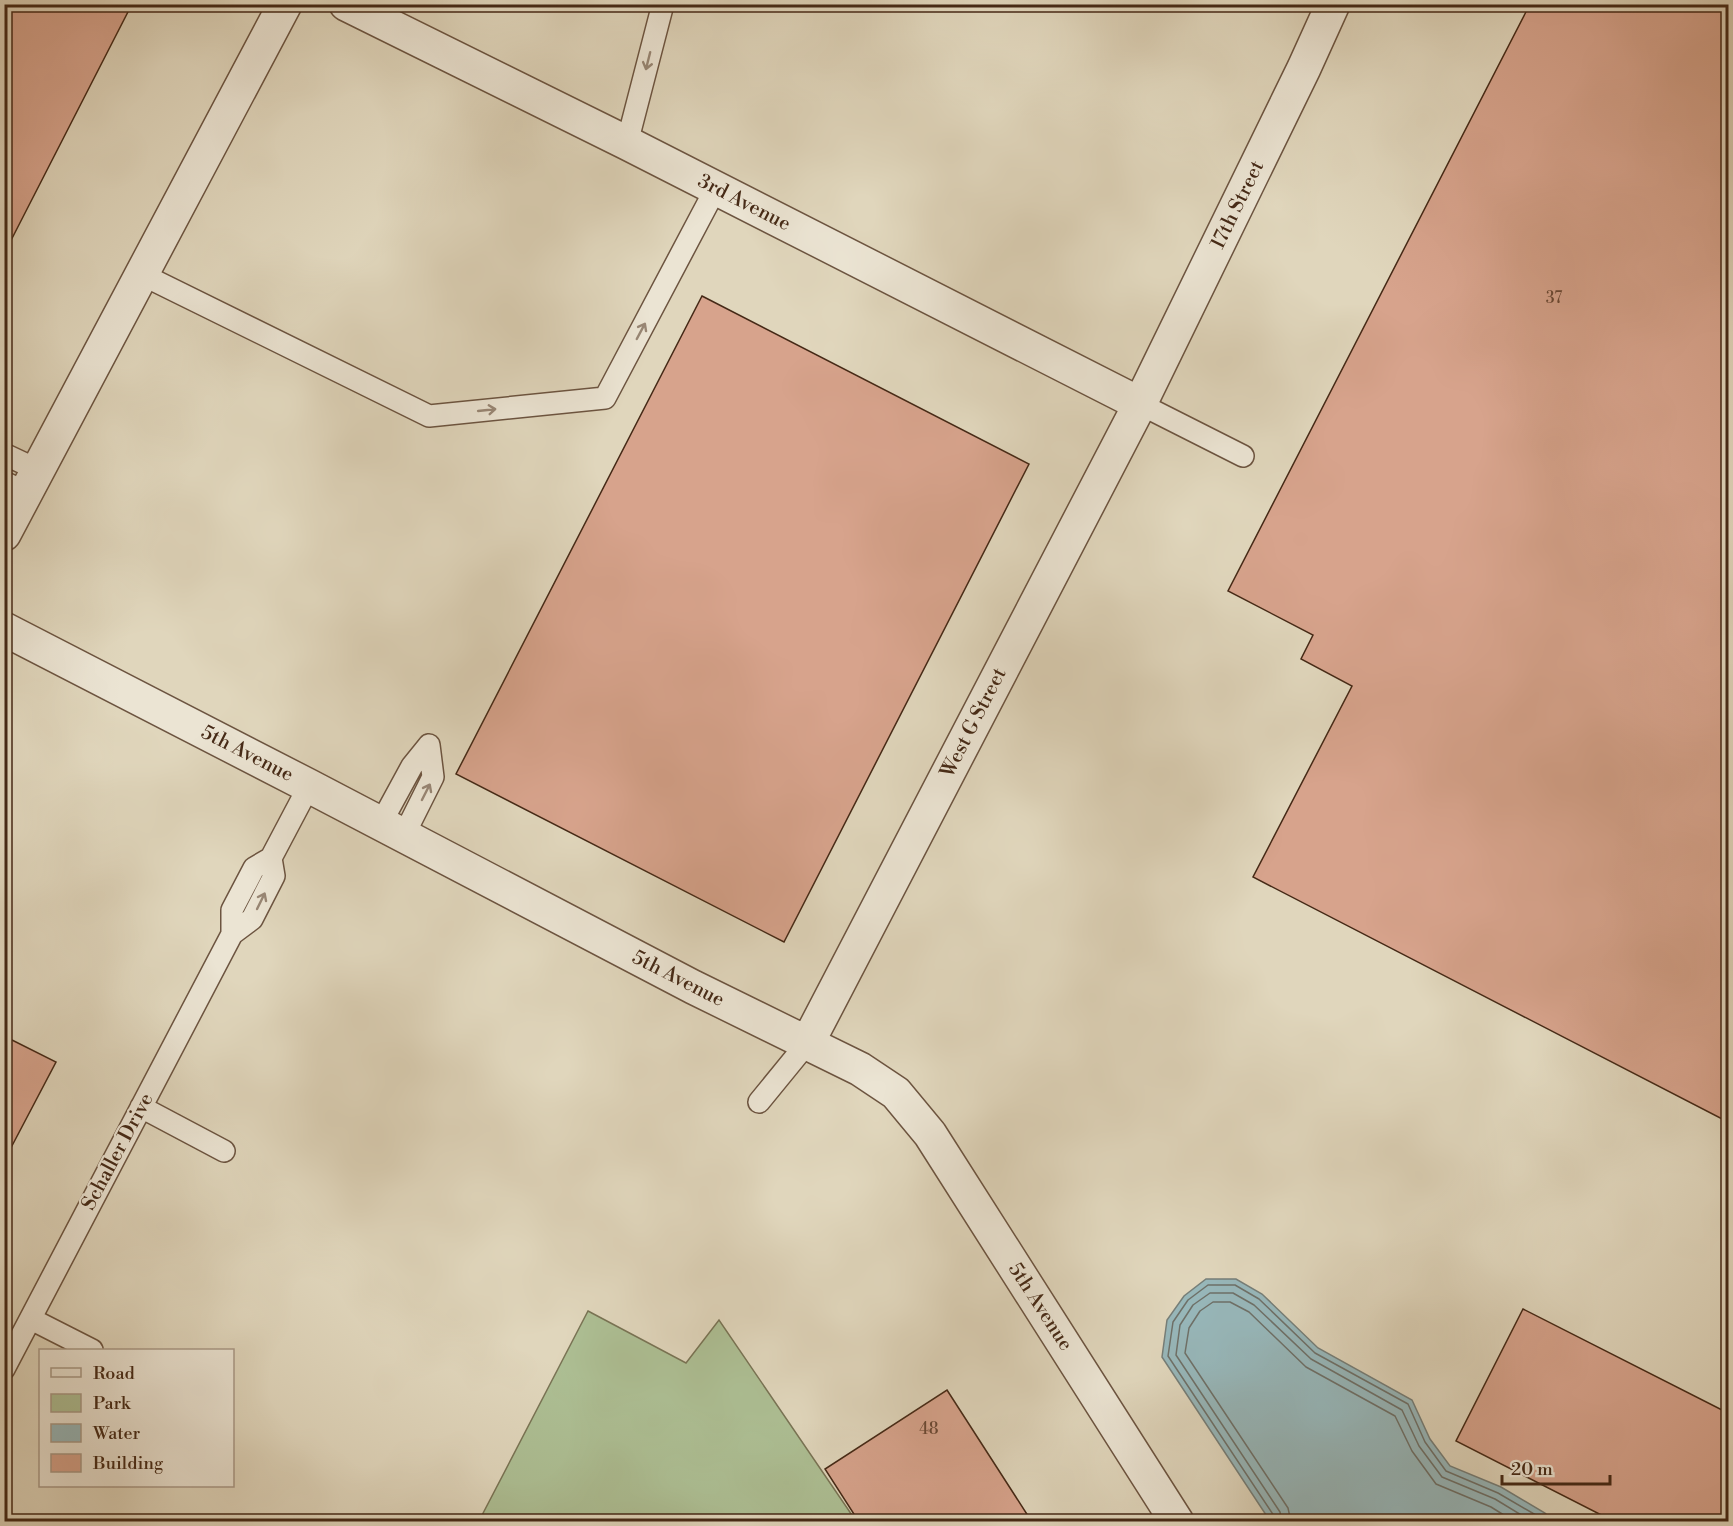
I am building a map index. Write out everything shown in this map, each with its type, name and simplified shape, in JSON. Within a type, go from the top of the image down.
[{"type":"street","points":[[4,534],[23,482],[143,274],[285,4]]},
{"type":"street","name":"3rd Avenue","points":[[346,4],[627,143],[1140,404]]},
{"type":"street","name":"17th Street","points":[[1140,404],[1304,69],[1333,4]]},
{"type":"street","name":"West G Street","points":[[808,1042],[1140,404]]},
{"type":"street","name":"5th Avenue","points":[[4,629],[693,987],[860,1069],[896,1093],[930,1134],[1177,1521]]},
{"type":"lane","points":[[627,143],[663,4]]},
{"type":"lane","points":[[143,274],[429,416],[605,398],[716,188]]},
{"type":"lane","points":[[1140,404],[1243,456]]},
{"type":"lane","points":[[4,454],[23,482]]},
{"type":"lane","name":"Schaller Drive","points":[[4,1369],[232,934],[232,910],[254,868],[271,858],[309,786]]},
{"type":"lane","points":[[759,1102],[808,1042]]},
{"type":"lane","points":[[141,1107],[224,1151]]},
{"type":"lane","points":[[31,1318],[90,1349]]},
{"type":"green space","points":[[588,1311],[686,1363],[719,1320],[856,1521],[479,1521]]},
{"type":"water","points":[[1206,1279],[1236,1279],[1262,1294],[1318,1348],[1412,1400],[1430,1439],[1450,1466],[1501,1487],[1545,1513],[1553,1521],[1270,1521],[1162,1357],[1167,1320],[1184,1296]]},
{"type":"building","points":[[4,4],[132,4],[4,254]]},
{"type":"building","points":[[1530,4],[1728,4],[1728,1122],[1253,877],[1352,686],[1301,659],[1313,635],[1228,591]]},
{"type":"building","points":[[702,296],[1029,464],[784,942],[456,774]]},
{"type":"building","points":[[4,1036],[56,1062],[4,1161]]},
{"type":"building","points":[[1523,1309],[1728,1413],[1728,1512],[1723,1522],[1615,1522],[1456,1441]]},
{"type":"building","points":[[947,1390],[1032,1522],[859,1522],[825,1469]]}]
